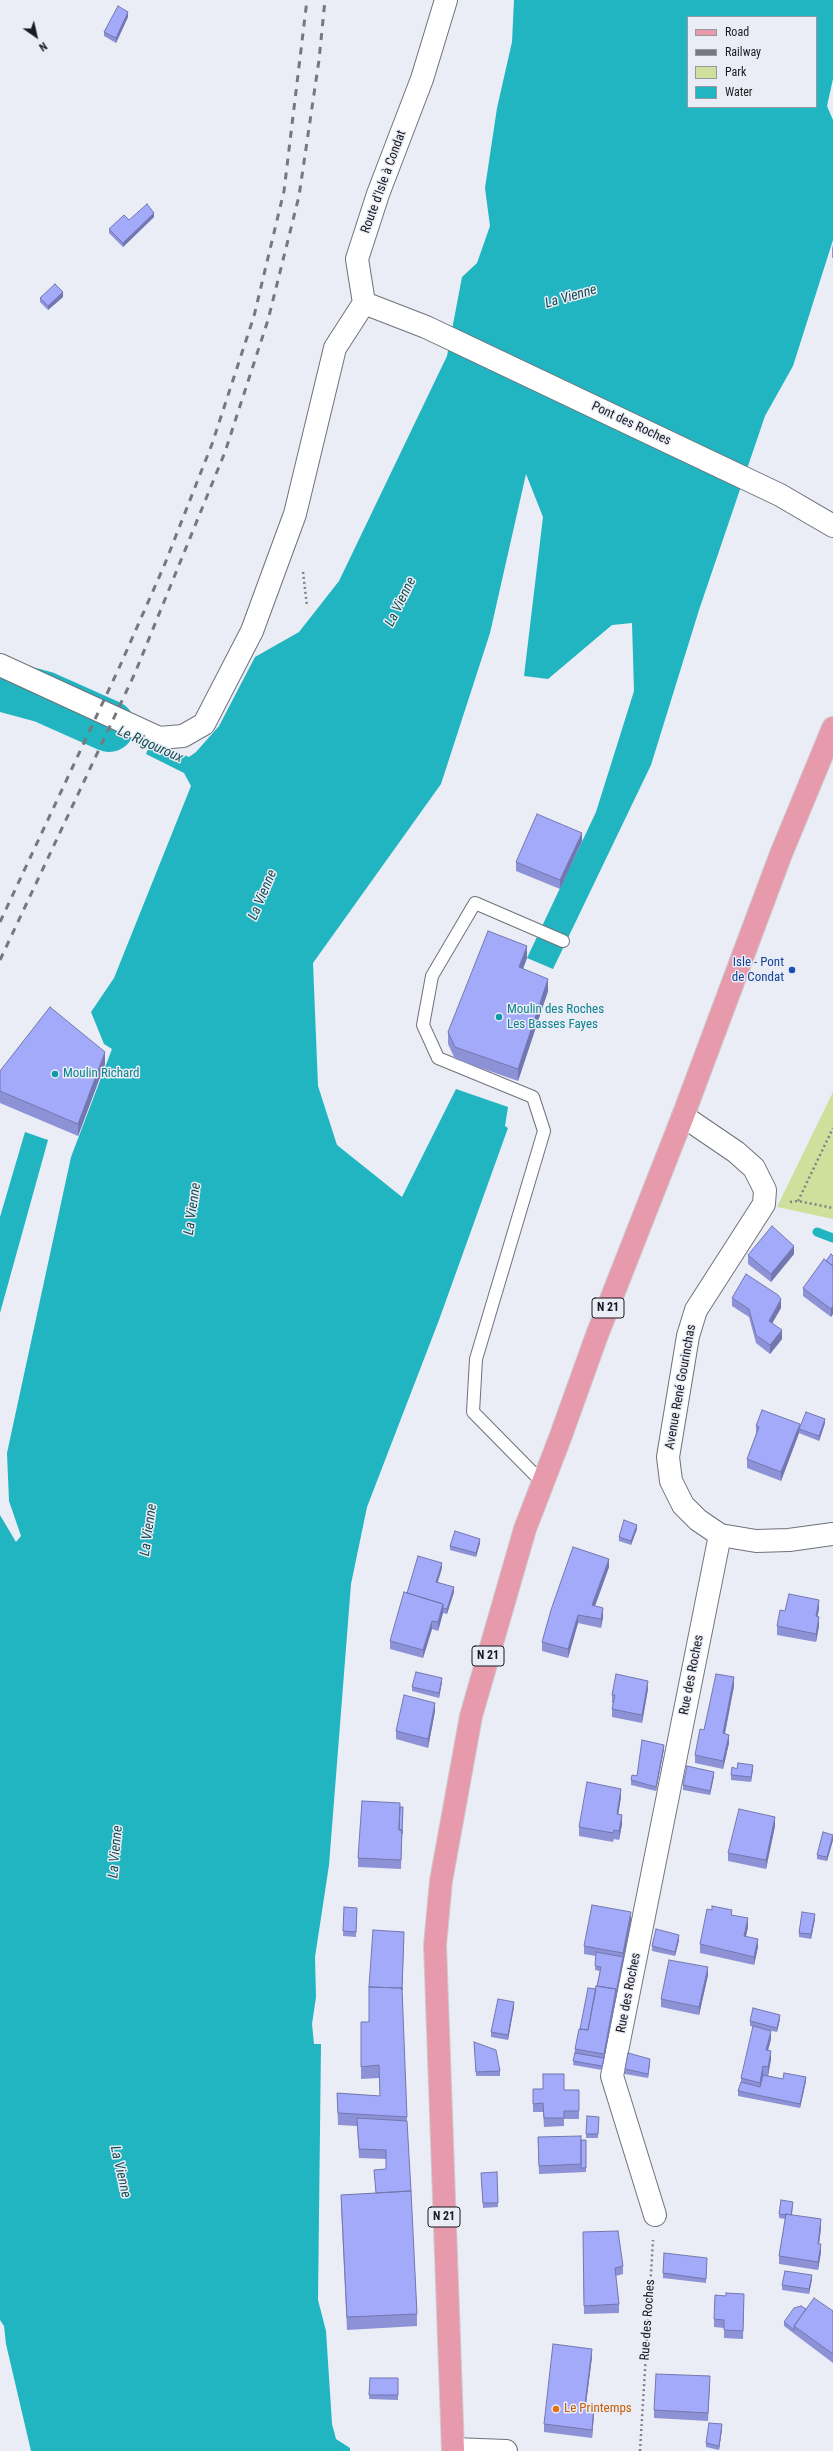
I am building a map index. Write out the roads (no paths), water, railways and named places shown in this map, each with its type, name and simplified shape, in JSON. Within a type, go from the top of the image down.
[{"type":"main road","name":"N 21","points":[[453,2450],[435,1944],[440,1881],[471,1716],[525,1529],[542,1482],[597,1335],[683,1116],[780,854],[833,728]]},
{"type":"street","name":"Route d'Isle à Condat","points":[[364,304],[357,259],[378,194],[422,79],[446,0]]},
{"type":"street","name":"Pont des Roches","points":[[364,304],[426,327],[780,495],[833,526]]},
{"type":"street","points":[[0,665],[159,738],[183,736],[204,724],[252,631],[295,514],[335,348],[364,304]]},
{"type":"street","name":"Avenue René Gourinchas","points":[[683,1116],[736,1152],[754,1168],[765,1190],[764,1204],[696,1310],[688,1336],[668,1457],[671,1481],[683,1505],[698,1520],[720,1535],[756,1541],[789,1540],[833,1534]]},
{"type":"street","name":"Rue des Roches","points":[[655,2215],[612,2076],[720,1535]]},
{"type":"street","points":[[453,2450],[506,2451]]},
{"type":"lane","points":[[542,1482],[473,1412],[476,1359],[544,1131],[533,1097],[438,1058],[423,1025],[432,976],[476,903],[563,941]]},
{"type":"water","name":"La Vienne","points":[[514,0],[833,0],[833,79],[827,106],[833,120],[833,240],[793,366],[765,416],[699,610],[651,765],[553,969],[527,958],[596,812],[634,691],[632,623],[612,625],[548,679],[524,676],[543,517],[526,474],[490,633],[441,784],[313,963],[318,1086],[337,1145],[402,1197],[456,1089],[508,1107],[505,1126],[508,1128],[439,1320],[367,1507],[351,1584],[329,1865],[315,1957],[316,1997],[312,2024],[314,2044],[321,2044],[318,2300],[326,2331],[332,2424],[336,2439],[350,2448],[350,2451],[31,2451],[6,2344],[4,2326],[0,2320],[0,1515],[16,1542],[21,1536],[9,1501],[7,1453],[71,1157],[112,1049],[104,1044],[91,1012],[114,978],[191,786],[184,773],[146,754],[151,742],[189,757],[196,752],[219,726],[255,657],[299,632],[339,581],[447,356],[462,277],[477,263],[490,226],[485,188],[497,108],[512,42]]},
{"type":"water","points":[[25,1132],[48,1140],[0,1313],[0,1217]]},
{"type":"waterway","name":"Le Rigouroux","points":[[0,685],[44,697],[109,726]]},
{"type":"waterway","points":[[817,1232],[833,1238]]},
{"type":"railway","points":[[0,922],[119,668],[164,566],[212,444],[254,316],[284,191],[307,0]]},
{"type":"railway","points":[[0,960],[135,673],[225,452],[268,320],[299,196],[319,60],[325,0]]},
{"type":"place","name":"Isle - Pont de Condat","points":[[792,970]]},
{"type":"place","name":"Moulin des Roches Les Basses Fayes","points":[[499,1017]]},
{"type":"place","name":"Moulin Richard","points":[[55,1074]]},
{"type":"place","name":"Le Printemps","points":[[556,2409]]}]
